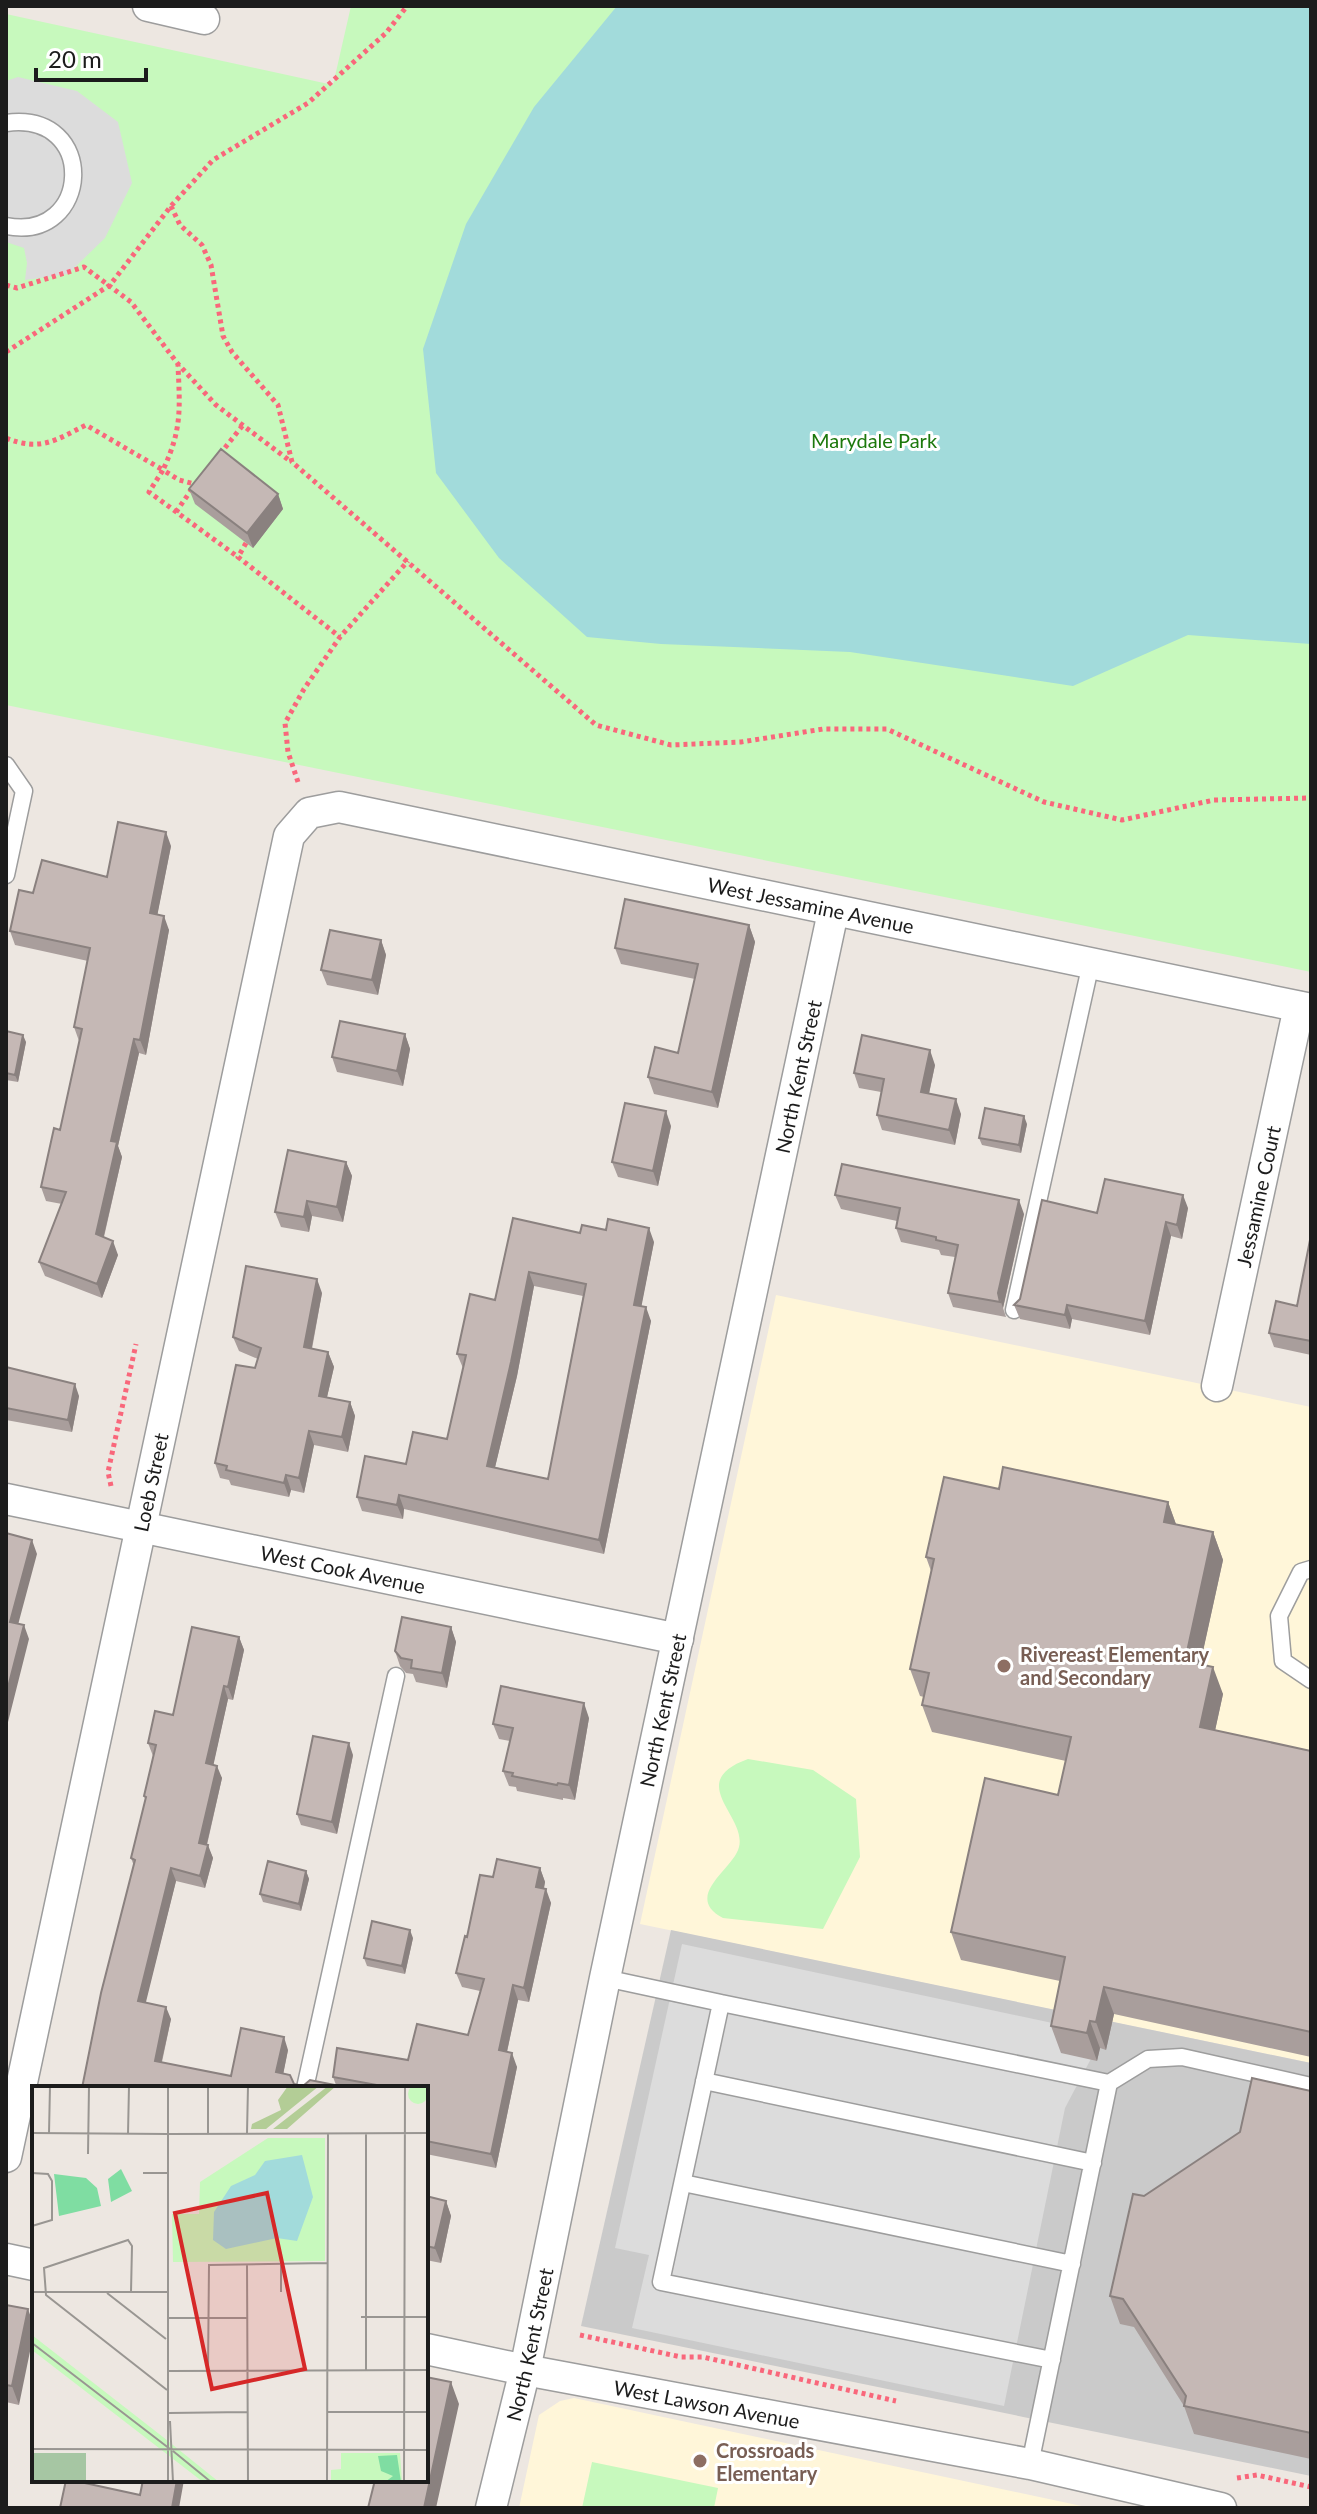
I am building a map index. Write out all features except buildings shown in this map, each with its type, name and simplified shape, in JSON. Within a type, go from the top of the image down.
[{"type":"street","points":[[148,6],[204,19]]},
{"type":"street","name":"West Jessamine Avenue","points":[[309,813],[339,807],[1305,1008]]},
{"type":"street","name":"Loeb Street","points":[[6,2157],[289,836],[309,813]]},
{"type":"street","name":"North Kent Street","points":[[491,2508],[525,2370],[605,1978],[833,912]]},
{"type":"street","name":"Jessamine Court","points":[[1217,1386],[1305,1008]]},
{"type":"street","name":"West Cook Avenue","points":[[6,1499],[678,1639]]},
{"type":"street","points":[[6,2259],[32,2265]]},
{"type":"street","name":"West Lawson Avenue","points":[[428,2349],[1030,2464],[1221,2508]]},
{"type":"lane","points":[[6,123],[22,120],[39,124],[55,133],[67,146],[74,163],[74,181],[69,198],[59,213],[44,223],[27,228],[6,226]]},
{"type":"lane","points":[[6,765],[24,791],[6,875]]},
{"type":"lane","points":[[1014,1310],[1091,963]]},
{"type":"lane","points":[[1311,1569],[1301,1572],[1279,1616],[1283,1661],[1311,1680]]},
{"type":"lane","points":[[305,2086],[396,1676]]},
{"type":"lane","points":[[605,1978],[1109,2083],[1148,2059],[1182,2057],[1311,2086]]},
{"type":"lane","points":[[721,2003],[661,2282],[1052,2360]]},
{"type":"lane","points":[[704,2081],[1093,2163]]},
{"type":"lane","points":[[1030,2464],[1109,2083]]},
{"type":"lane","points":[[683,2183],[1072,2264]]},
{"type":"path","points":[[6,352],[110,285],[171,206],[213,160],[308,103],[386,33],[407,6]]},
{"type":"path","points":[[171,206],[180,225],[202,245],[211,265],[223,336],[232,352],[278,405],[292,462]]},
{"type":"path","points":[[6,285],[17,288],[84,267],[110,285],[131,302],[178,364],[216,405],[292,462],[596,725],[671,745],[741,742],[823,729],[887,729],[1044,802],[1122,820],[1214,800],[1311,798]]},
{"type":"path","points":[[178,364],[181,418],[175,443],[149,492],[340,637]]},
{"type":"path","points":[[6,438],[22,445],[46,445],[86,425],[179,480],[208,486]]},
{"type":"path","points":[[214,461],[243,425]]},
{"type":"path","points":[[176,512],[205,473]]},
{"type":"path","points":[[238,557],[246,543]]},
{"type":"path","points":[[309,813],[288,752],[285,723],[340,637],[408,561]]},
{"type":"path","points":[[111,1486],[108,1472],[136,1344]]},
{"type":"shaded area","points":[[18,77],[77,91],[118,122],[132,183],[105,238],[68,274],[25,280],[27,263],[24,248],[6,242],[6,81]]},
{"type":"shaded area","name":"Rivereast Elementary and Secondary","points":[[776,1295],[1311,1407],[1311,2063],[640,1924]]},
{"type":"shaded area","points":[[671,1930],[1311,2063],[1311,2476],[581,2326]]},
{"type":"shaded area","points":[[682,1944],[1104,2034],[1065,2108],[1004,2406],[632,2328],[649,2255],[615,2248]]},
{"type":"shaded area","name":"Crossroads Elementary","points":[[574,2398],[1091,2508],[519,2508],[539,2415],[560,2401]]},
{"type":"green space","name":"Marydale Park","points":[[351,6],[1311,6],[1311,972],[6,705],[6,14],[333,85]]},
{"type":"green space","points":[[748,1759],[813,1770],[856,1799],[860,1857],[823,1929],[723,1918],[712,1910],[708,1901],[714,1882],[739,1847],[735,1823],[719,1789],[721,1778],[730,1768]]},
{"type":"green space","points":[[592,2462],[718,2488],[714,2508],[582,2508]]},
{"type":"water","points":[[617,6],[1311,6],[1311,644],[1188,635],[1073,686],[850,652],[661,644],[587,637],[499,558],[436,473],[423,349],[466,224],[534,107]]},
{"type":"place","name":"Rivereast Elementary and Secondary","points":[[1004,1666]]},
{"type":"place","name":"Crossroads Elementary","points":[[700,2461]]}]
